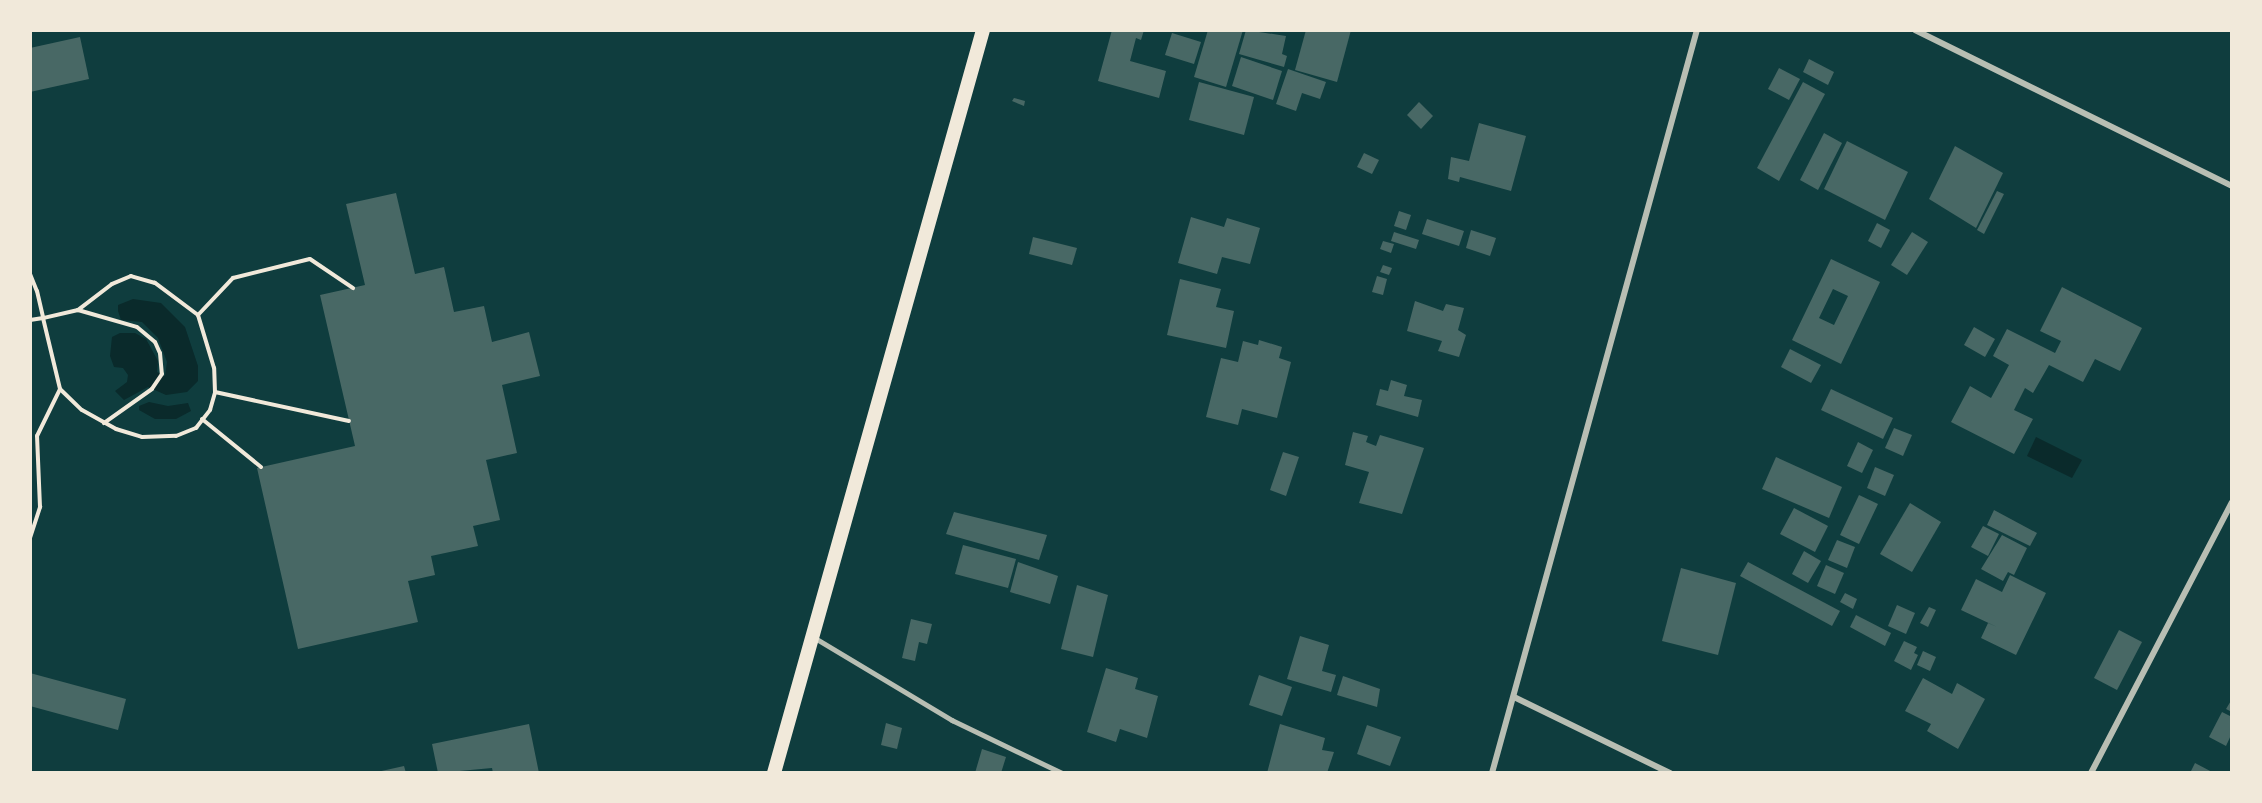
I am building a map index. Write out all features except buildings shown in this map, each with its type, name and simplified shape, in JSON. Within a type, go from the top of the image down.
[{"type":"highway","points":[[774,773],[983,30]]},
{"type":"street","points":[[1492,773],[1697,30]]},
{"type":"street","points":[[1915,30],[2232,186]]},
{"type":"street","points":[[2091,773],[2232,502]]},
{"type":"street","points":[[1514,697],[1670,773]]},
{"type":"lane","points":[[813,637],[951,720],[1062,773]]},
{"type":"path","points":[[198,315],[233,278],[310,259],[353,288]]},
{"type":"path","points":[[30,274],[43,318],[60,388],[82,410],[104,423],[142,437],[176,436],[196,428],[202,420],[215,392],[214,368],[198,315],[155,283],[131,276],[111,284],[78,310],[43,318],[30,320]]},
{"type":"path","points":[[78,310],[146,333],[160,353],[162,374],[152,389],[104,423]]},
{"type":"path","points":[[30,538],[40,507],[37,436],[60,388]]},
{"type":"path","points":[[215,392],[349,421]]},
{"type":"path","points":[[202,420],[261,467]]},
{"type":"water","points":[[133,299],[161,303],[185,327],[198,366],[198,381],[187,392],[166,395],[148,387],[124,400],[115,391],[127,382],[128,375],[123,368],[114,367],[110,356],[112,337],[120,333],[135,333],[146,339],[158,361],[157,372],[165,376],[167,362],[158,338],[142,322],[121,320],[118,305]]},
{"type":"water","points":[[149,402],[168,406],[188,403],[191,411],[176,419],[155,419],[139,410],[139,406]]},
{"type":"water","points":[[2036,437],[2082,460],[2072,478],[2027,456]]}]
